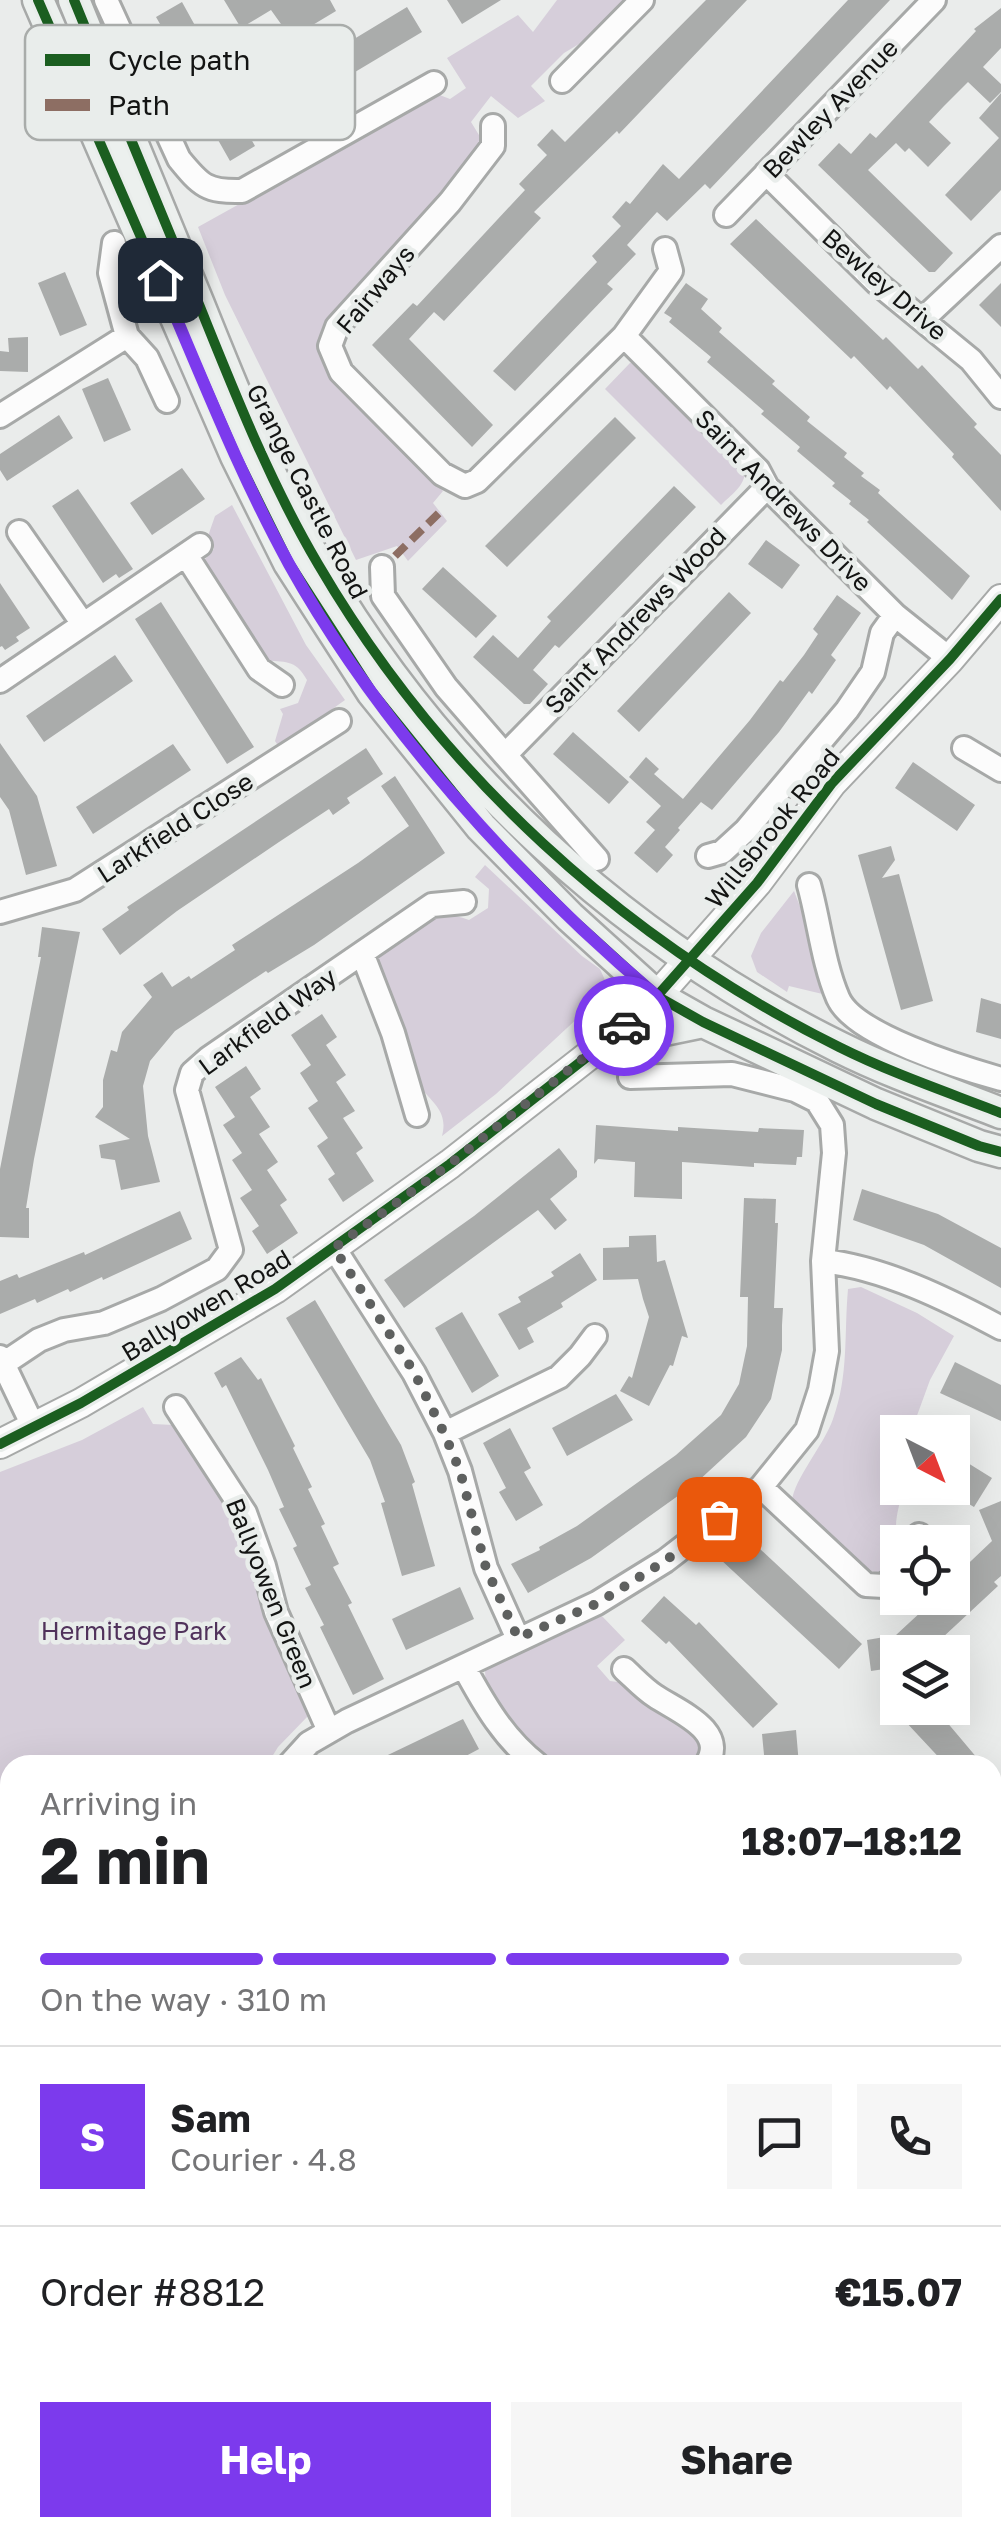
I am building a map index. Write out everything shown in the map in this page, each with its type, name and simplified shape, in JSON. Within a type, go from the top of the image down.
[{"type":"main road","name":"Grange Castle Road","points":[[38,0],[49,25]]},
{"type":"main road","name":"Grange Castle Road","points":[[74,0],[84,25]]},
{"type":"main road","name":"Grange Castle Road","points":[[99,140],[236,456],[289,563],[372,692],[481,827],[657,996],[876,1104],[1001,1152]]},
{"type":"main road","name":"Grange Castle Road","points":[[131,140],[255,441],[316,562],[408,700],[450,750],[503,807],[572,869],[687,960],[838,1047],[1001,1114]]},
{"type":"main road","points":[[606,1042],[703,1022]]},
{"type":"street","points":[[108,6],[133,0]]},
{"type":"street","points":[[562,82],[642,0]]},
{"type":"street","name":"Bewley Avenue","points":[[726,215],[934,0]]},
{"type":"street","points":[[355,128],[434,84]]},
{"type":"street","name":"Fairways","points":[[493,126],[493,146],[450,202],[337,327],[330,346],[341,372],[442,474],[465,486],[476,480],[624,336]]},
{"type":"street","points":[[170,140],[196,180],[213,192],[242,191],[334,140]]},
{"type":"street","name":"Bewley Drive","points":[[766,173],[877,283],[971,360],[1001,397]]},
{"type":"street","points":[[114,243],[110,273],[127,336],[146,358],[166,401]]},
{"type":"street","points":[[922,319],[1001,246]]},
{"type":"street","points":[[624,336],[671,271],[665,248]]},
{"type":"street","points":[[0,416],[127,336]]},
{"type":"street","name":"Saint Andrews Drive","points":[[624,336],[895,615],[950,659]]},
{"type":"street","name":"Saint Andrews Wood","points":[[505,755],[767,487]]},
{"type":"street","points":[[22,537],[83,624]]},
{"type":"street","points":[[0,681],[193,550],[259,669],[282,685]]},
{"type":"street","points":[[382,567],[383,596],[446,687],[597,859]]},
{"type":"street","name":"Willsbrook Road","points":[[657,996],[757,883],[860,750],[950,659],[1001,599]]},
{"type":"street","points":[[708,856],[722,852],[746,830],[847,710],[873,672],[882,633],[895,615]]},
{"type":"street","name":"Larkfield Close","points":[[0,912],[75,890],[340,721]]},
{"type":"street","points":[[964,748],[1001,770]]},
{"type":"street","points":[[716,977],[710,959],[810,836],[860,750]]},
{"type":"street","points":[[809,885],[838,998],[851,1016],[934,1056],[1001,1079]]},
{"type":"street","name":"Larkfield Way","points":[[2,1360],[64,1330],[104,1323],[162,1299],[216,1268],[231,1250],[188,1090],[192,1073],[432,905],[464,902]]},
{"type":"street","points":[[362,953],[393,1033],[417,1115]]},
{"type":"street","name":"Ballyowen Road","points":[[0,1444],[276,1289],[450,1164],[606,1042],[657,996]]},
{"type":"street","points":[[298,1755],[329,1731],[598,1603],[665,1561],[761,1487],[807,1430],[827,1351],[823,1261],[834,1153],[832,1125],[817,1102],[795,1090],[732,1074],[630,1078]]},
{"type":"street","points":[[334,1248],[414,1372],[444,1433],[460,1471],[486,1568],[518,1638]]},
{"type":"street","points":[[823,1261],[847,1263],[884,1274],[1001,1328]]},
{"type":"street","points":[[444,1433],[559,1377],[595,1336]]},
{"type":"street","points":[[2,1360],[34,1428]]},
{"type":"street","name":"Ballyowen Green","points":[[176,1407],[245,1514],[276,1612],[329,1731]]},
{"type":"street","points":[[761,1487],[866,1585],[880,1586]]},
{"type":"street","points":[[464,1667],[499,1726],[526,1755]]},
{"type":"street","points":[[624,1669],[650,1694],[705,1729],[712,1739],[713,1755]]},
{"type":"green space","points":[[557,0],[633,0],[604,29],[564,53],[531,86],[545,101],[518,118],[491,96],[471,122],[482,140],[435,204],[322,328],[319,352],[327,371],[443,491],[433,503],[447,521],[408,561],[397,546],[356,560],[225,295],[198,227],[437,94],[450,99],[466,88],[447,58],[518,15],[533,32]]},
{"type":"green space","points":[[630,363],[639,364],[744,466],[742,483],[721,505],[605,389]]},
{"type":"green space","points":[[232,505],[306,645],[345,700],[279,747],[275,741],[283,714],[280,709],[298,703],[307,680],[294,665],[263,660],[201,564],[214,549],[208,536],[215,516]]},
{"type":"green space","points":[[485,865],[600,969],[609,989],[496,1094],[442,1136],[442,1115],[410,1066],[376,957],[429,918],[441,915],[469,920],[488,908],[489,889],[475,877]]},
{"type":"green space","points":[[794,891],[835,997],[789,986],[787,992],[757,972],[751,956],[761,933]]},
{"type":"green space","points":[[861,1287],[917,1313],[954,1336],[930,1380],[917,1415],[880,1415],[880,1505],[899,1505],[896,1525],[880,1525],[880,1572],[857,1562],[792,1501],[838,1403],[844,1370],[848,1289]]},
{"type":"green space","name":"Hermitage Park","points":[[143,1407],[153,1424],[173,1425],[231,1513],[308,1716],[273,1755],[0,1755],[0,1472],[82,1440]]},
{"type":"green space","points":[[600,1614],[625,1640],[597,1666],[610,1681],[625,1683],[693,1733],[700,1750],[698,1755],[543,1755],[509,1724],[492,1699],[485,1671],[503,1657]]},
{"type":"building","points":[[224,0],[330,0],[336,11],[313,25],[282,25],[271,10],[239,25]]},
{"type":"building","points":[[447,0],[501,0],[462,24]]},
{"type":"building","points":[[706,0],[747,0],[619,134],[617,131],[534,212],[541,218],[444,321],[434,312],[409,339],[493,425],[472,447],[372,345],[413,303],[417,306],[525,190],[519,184],[547,155],[537,145],[552,129],[565,142]]},
{"type":"building","points":[[848,0],[890,0],[710,189],[705,184],[667,221],[657,212],[627,245],[636,254],[607,284],[613,289],[515,391],[493,371],[597,262],[592,256],[621,226],[612,217],[626,201],[630,204],[663,164],[679,179]]},
{"type":"building","points":[[182,2],[195,25],[161,25],[156,17]]},
{"type":"building","points":[[407,7],[422,32],[355,72],[355,38]]},
{"type":"building","points":[[1001,8],[1001,48],[983,67],[1001,84],[1001,92],[990,103],[968,82],[944,106],[929,122],[951,143],[928,167],[909,148],[905,152],[896,143],[868,170],[953,253],[935,272],[929,272],[818,165],[839,143],[851,154],[870,133],[876,138],[974,29]]},
{"type":"building","points":[[1001,93],[1001,190],[971,221],[945,195],[999,138],[979,118]]},
{"type":"building","points":[[218,140],[252,140],[255,146],[230,161]]},
{"type":"building","points":[[756,219],[883,340],[886,337],[918,369],[922,365],[977,424],[974,427],[1001,455],[1001,511],[890,386],[887,390],[854,356],[851,359],[730,244]]},
{"type":"building","points":[[65,272],[87,325],[60,336],[38,283]]},
{"type":"building","points":[[686,283],[708,299],[701,309],[722,328],[719,332],[775,381],[772,384],[810,417],[807,421],[847,453],[844,457],[864,473],[861,476],[880,490],[878,493],[970,576],[952,600],[849,504],[851,501],[832,486],[835,483],[797,451],[800,447],[761,414],[764,411],[707,362],[711,357],[669,322],[672,318],[664,313]]},
{"type":"building","points":[[1001,283],[1001,327],[979,305]]},
{"type":"building","points":[[28,337],[28,372],[0,371],[0,351],[9,352],[8,338]]},
{"type":"building","points":[[108,378],[131,430],[104,442],[82,389]]},
{"type":"building","points":[[59,415],[73,438],[7,481],[0,470],[0,454]]},
{"type":"building","points":[[615,417],[636,438],[507,567],[485,546]]},
{"type":"building","points":[[182,468],[205,499],[152,535],[130,503]]},
{"type":"building","points":[[674,486],[696,507],[533,670],[548,684],[530,704],[524,704],[473,657],[493,635],[518,658],[551,621],[547,617]]},
{"type":"building","points":[[78,489],[133,569],[119,578],[116,574],[103,583],[52,506]]},
{"type":"building","points":[[766,540],[800,565],[782,589],[748,564]]},
{"type":"building","points":[[443,567],[497,616],[476,638],[422,589]]},
{"type":"building","points":[[0,583],[30,628],[5,650],[0,647]]},
{"type":"building","points":[[729,592],[751,613],[639,732],[617,711]]},
{"type":"building","points":[[837,595],[861,613],[831,655],[836,660],[812,694],[809,691],[712,810],[701,802],[678,828],[665,847],[673,855],[657,873],[634,853],[655,830],[646,822],[661,806],[629,777],[646,757],[659,769],[654,774],[683,799],[804,655],[818,634],[813,629]]},
{"type":"building","points":[[161,602],[254,747],[227,764],[135,619]]},
{"type":"building","points":[[115,655],[133,681],[44,742],[26,716]]},
{"type":"building","points":[[573,732],[629,782],[609,804],[553,754]]},
{"type":"building","points":[[0,743],[37,796],[57,866],[26,875],[9,810],[0,797]]},
{"type":"building","points":[[173,744],[191,770],[93,834],[76,807]]},
{"type":"building","points":[[366,748],[383,774],[347,798],[350,803],[333,815],[329,809],[279,842],[120,955],[102,929],[129,910],[127,907]]},
{"type":"building","points":[[913,762],[975,805],[957,831],[895,788]]},
{"type":"building","points":[[395,776],[445,853],[314,945],[266,971],[175,1031],[150,1061],[143,1086],[148,1136],[160,1182],[121,1190],[115,1160],[101,1158],[99,1145],[130,1139],[95,1117],[103,1107],[103,1080],[111,1050],[117,1052],[122,1032],[152,997],[143,985],[162,972],[172,987],[189,976],[191,979],[235,950],[232,945],[409,826],[381,786]]},
{"type":"building","points":[[891,846],[895,860],[882,878],[899,874],[933,1001],[901,1010],[858,855]]},
{"type":"building","points":[[42,927],[80,932],[34,1159],[26,1208],[29,1238],[0,1237],[0,1169],[41,957]]},
{"type":"building","points":[[981,998],[1001,1004],[1001,1039],[976,1032]]},
{"type":"building","points":[[322,1014],[337,1037],[326,1045],[346,1075],[336,1082],[355,1111],[343,1118],[363,1148],[356,1153],[374,1181],[343,1202],[328,1179],[335,1174],[317,1146],[328,1138],[308,1108],[318,1101],[300,1073],[311,1065],[291,1035]]},
{"type":"building","points":[[246,1066],[261,1089],[250,1097],[270,1127],[259,1134],[278,1162],[267,1170],[287,1200],[280,1205],[298,1233],[267,1254],[252,1231],[259,1226],[240,1198],[252,1190],[232,1160],[242,1153],[223,1125],[235,1117],[215,1087]]},
{"type":"building","points":[[596,1125],[678,1131],[678,1127],[758,1132],[759,1128],[804,1130],[802,1157],[797,1157],[796,1165],[754,1163],[754,1167],[682,1162],[682,1199],[634,1197],[635,1162],[598,1159],[594,1164]]},
{"type":"building","points":[[559,1148],[577,1171],[577,1177],[550,1199],[567,1220],[555,1230],[538,1210],[404,1308],[384,1280],[474,1216]]},
{"type":"building","points":[[862,1189],[938,1214],[1001,1248],[1001,1288],[924,1245],[853,1220]]},
{"type":"building","points":[[744,1198],[776,1199],[774,1308],[783,1308],[782,1350],[771,1399],[746,1437],[696,1483],[591,1558],[528,1593],[511,1564],[577,1526],[676,1455],[721,1415],[739,1384],[747,1346],[748,1297],[740,1297]]},
{"type":"building","points":[[180,1211],[192,1239],[103,1280],[102,1277],[37,1303],[35,1299],[0,1314],[0,1281],[17,1274],[19,1278],[84,1252],[85,1255]]},
{"type":"building","points":[[656,1235],[657,1262],[665,1260],[688,1338],[682,1336],[673,1366],[670,1365],[649,1406],[620,1391],[629,1376],[632,1378],[649,1317],[638,1279],[603,1280],[603,1248],[629,1247],[629,1236]]},
{"type":"building","points":[[580,1253],[597,1280],[561,1303],[563,1307],[527,1328],[534,1342],[519,1350],[498,1314],[521,1302],[518,1297],[554,1276],[551,1272]]},
{"type":"building","points":[[315,1300],[401,1445],[415,1482],[412,1484],[435,1566],[402,1576],[381,1503],[385,1502],[370,1460],[286,1318]]},
{"type":"building","points":[[462,1312],[499,1376],[472,1393],[435,1328]]},
{"type":"building","points":[[241,1357],[258,1380],[261,1378],[295,1446],[312,1487],[308,1489],[325,1524],[321,1526],[339,1564],[333,1567],[384,1679],[353,1695],[305,1588],[311,1585],[279,1509],[284,1507],[226,1385],[222,1388],[214,1373]]},
{"type":"building","points":[[955,1362],[1001,1385],[1001,1421],[940,1393]]},
{"type":"building","points":[[616,1394],[633,1420],[567,1456],[552,1428]]},
{"type":"building","points":[[510,1428],[531,1468],[524,1472],[543,1505],[516,1521],[499,1492],[506,1488],[483,1443]]},
{"type":"building","points":[[970,1464],[992,1478],[974,1507],[970,1505]]},
{"type":"building","points":[[1001,1501],[1001,1576],[994,1582],[998,1586],[970,1612],[970,1562],[992,1541],[979,1510]]},
{"type":"building","points":[[744,1534],[862,1644],[839,1669],[720,1559]]},
{"type":"building","points":[[460,1587],[474,1619],[406,1650],[392,1619]]},
{"type":"building","points":[[664,1596],[696,1625],[699,1622],[778,1704],[753,1728],[669,1641],[666,1644],[641,1621]]},
{"type":"building","points":[[918,1615],[967,1615],[945,1635],[896,1635]]},
{"type":"building","points":[[880,1638],[880,1670],[871,1671],[867,1640]]},
{"type":"building","points":[[463,1719],[479,1749],[468,1755],[388,1755]]},
{"type":"building","points":[[909,1725],[949,1725],[975,1755],[937,1755]]},
{"type":"building","points":[[796,1730],[798,1755],[764,1755],[762,1734]]},
{"type":"marked path","points":[[395,556],[441,511]]},
{"type":"cycle path","points":[[38,0],[49,25]]},
{"type":"cycle path","points":[[74,0],[84,25]]},
{"type":"cycle path","points":[[99,140],[236,456],[289,563],[372,692],[481,827],[570,917],[657,996],[876,1104],[1001,1152]]},
{"type":"cycle path","points":[[131,140],[284,501],[318,564],[420,713],[543,844],[611,902],[684,956],[839,1047],[1001,1113]]},
{"type":"cycle path","points":[[0,1444],[81,1403],[275,1289],[450,1164],[606,1042],[657,996],[757,883],[832,783],[950,659],[1001,599]]},
{"type":"way so far","points":[[624,1026],[450,1164],[334,1248],[414,1372],[444,1433],[460,1471],[486,1568],[518,1638],[598,1603],[665,1561],[719,1519]]},
{"type":"route","points":[[160,280],[236,456],[289,563],[372,692],[481,827],[657,996],[624,1026]]}]
